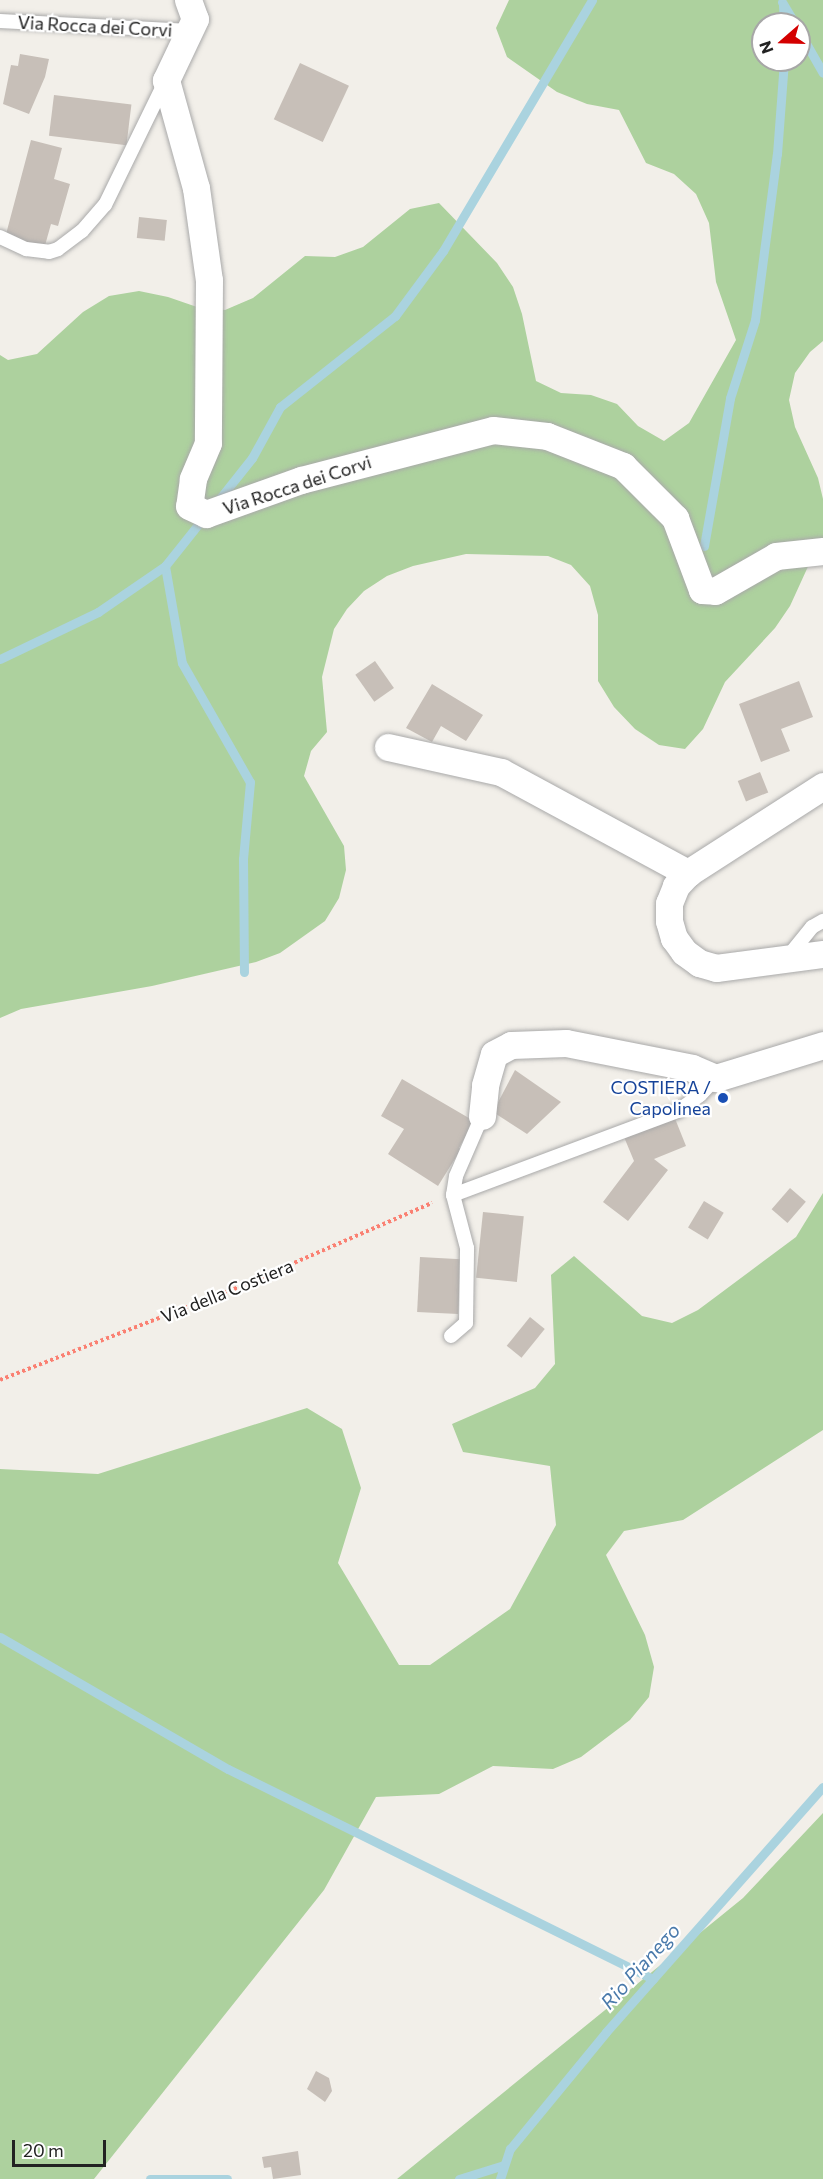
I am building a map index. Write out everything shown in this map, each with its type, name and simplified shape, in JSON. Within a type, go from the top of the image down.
[{"type":"street","name":"Via Rocca dei Corvi","points":[[195,13],[166,80],[196,188],[210,280],[208,442],[193,479],[189,506],[206,514],[301,480],[493,430],[547,436],[623,466],[675,518],[702,590],[715,591],[776,556],[823,551]]},
{"type":"street","points":[[388,747],[501,772],[688,873]]},
{"type":"street","points":[[823,786],[688,873],[673,894],[669,921],[674,938],[684,952],[699,963],[716,968],[823,954]]},
{"type":"street","points":[[482,1116],[484,1085],[494,1054],[511,1045],[566,1043],[692,1068],[716,1078],[823,1045]]},
{"type":"lane","name":"Via Rocca dei Corvi","points":[[0,21],[195,13]]},
{"type":"lane","name":"Via Rocca dei Corvi","points":[[0,237],[26,249],[48,252],[58,249],[82,231],[105,205],[166,80]]},
{"type":"lane","points":[[787,958],[812,927],[823,921]]},
{"type":"lane","points":[[453,1195],[678,1111],[700,1095],[716,1078]]},
{"type":"lane","points":[[451,1336],[466,1323],[467,1248],[453,1195],[456,1176],[482,1116]]},
{"type":"path","name":"Via della Costiera","points":[[0,1380],[234,1289],[453,1195]]},
{"type":"green space","points":[[509,0],[823,0],[823,341],[810,352],[795,373],[789,400],[795,427],[818,478],[823,499],[823,548],[811,560],[790,606],[775,628],[725,682],[703,729],[685,749],[659,745],[635,729],[614,707],[598,681],[598,615],[590,586],[571,565],[548,556],[466,554],[413,566],[387,576],[364,591],[347,609],[334,629],[322,677],[327,732],[311,751],[304,776],[344,846],[346,870],[339,898],[325,921],[280,953],[256,962],[152,986],[21,1009],[0,1018],[0,355],[8,360],[37,354],[83,312],[109,296],[139,291],[168,297],[197,307],[225,310],[253,298],[305,256],[335,257],[363,247],[410,209],[439,203],[497,263],[513,287],[522,314],[536,381],[561,393],[591,395],[617,404],[638,426],[664,441],[689,423],[736,340],[716,282],[709,223],[696,194],[674,174],[646,163],[619,110],[587,104],[557,92],[507,57],[496,28]]},
{"type":"green space","points":[[823,1193],[823,1430],[683,1520],[624,1531],[606,1555],[645,1635],[654,1667],[649,1697],[630,1720],[581,1757],[553,1769],[493,1766],[439,1794],[376,1797],[324,1890],[94,2179],[0,2179],[0,1469],[98,1474],[307,1408],[342,1429],[361,1488],[338,1563],[399,1665],[430,1665],[510,1609],[556,1525],[550,1466],[463,1452],[452,1424],[535,1388],[555,1364],[551,1275],[574,1256],[642,1316],[672,1323],[698,1310],[796,1237]]},
{"type":"green space","points":[[823,1813],[823,2179],[397,2179],[743,1898]]},
{"type":"building","points":[[20,54],[49,59],[45,77],[29,114],[3,104],[11,65],[18,66]]},
{"type":"building","points":[[300,63],[349,86],[323,142],[274,119]]},
{"type":"building","points":[[54,95],[131,105],[126,145],[49,136]]},
{"type":"building","points":[[31,140],[62,148],[54,179],[70,184],[58,226],[51,224],[44,249],[5,238]]},
{"type":"building","points":[[139,217],[167,220],[165,241],[137,238]]},
{"type":"building","points":[[375,661],[394,688],[374,702],[355,675]]},
{"type":"building","points":[[799,681],[813,717],[781,729],[790,751],[761,762],[739,704]]},
{"type":"building","points":[[432,684],[483,715],[466,741],[441,726],[432,742],[406,728]]},
{"type":"building","points":[[760,772],[768,792],[746,801],[738,781]]},
{"type":"building","points":[[515,1070],[561,1102],[527,1134],[493,1112]]},
{"type":"building","points":[[402,1079],[474,1121],[459,1148],[461,1149],[438,1186],[388,1154],[404,1129],[381,1116]]},
{"type":"building","points":[[674,1116],[686,1146],[654,1159],[668,1170],[628,1221],[603,1202],[634,1161],[624,1137]]},
{"type":"building","points":[[790,1188],[806,1202],[787,1223],[772,1209]]},
{"type":"building","points":[[704,1201],[724,1213],[708,1239],[688,1228]]},
{"type":"building","points":[[483,1212],[524,1216],[517,1282],[476,1278]]},
{"type":"building","points":[[420,1257],[461,1259],[458,1314],[417,1312]]},
{"type":"building","points":[[530,1317],[545,1329],[521,1358],[507,1346]]},
{"type":"building","points":[[316,2071],[329,2078],[332,2091],[325,2102],[307,2089]]},
{"type":"building","points":[[298,2151],[301,2175],[273,2179],[271,2167],[264,2168],[262,2157]]},
{"type":"waterway","points":[[217,502],[252,458],[280,407],[395,316],[443,251],[592,0]]},
{"type":"waterway","points":[[782,2],[788,12]]},
{"type":"waterway","points":[[783,5],[783,12]]},
{"type":"waterway","points":[[811,52],[823,73]]},
{"type":"waterway","points":[[704,546],[730,398],[755,320],[777,154],[783,72]]},
{"type":"waterway","points":[[0,659],[98,612],[165,566],[204,517]]},
{"type":"waterway","points":[[165,566],[182,663],[250,782],[243,859],[244,972]]},
{"type":"waterway","points":[[0,1637],[228,1769],[653,1979]]},
{"type":"waterway","name":"Rio Pianego","points":[[500,2179],[510,2149],[606,2032],[823,1787]]},
{"type":"waterway","points":[[459,2179],[504,2165]]},
{"type":"waterway","points":[[150,2179],[227,2179]]},
{"type":"place","name":"COSTIERA / Capolinea","points":[[723,1098]]}]
